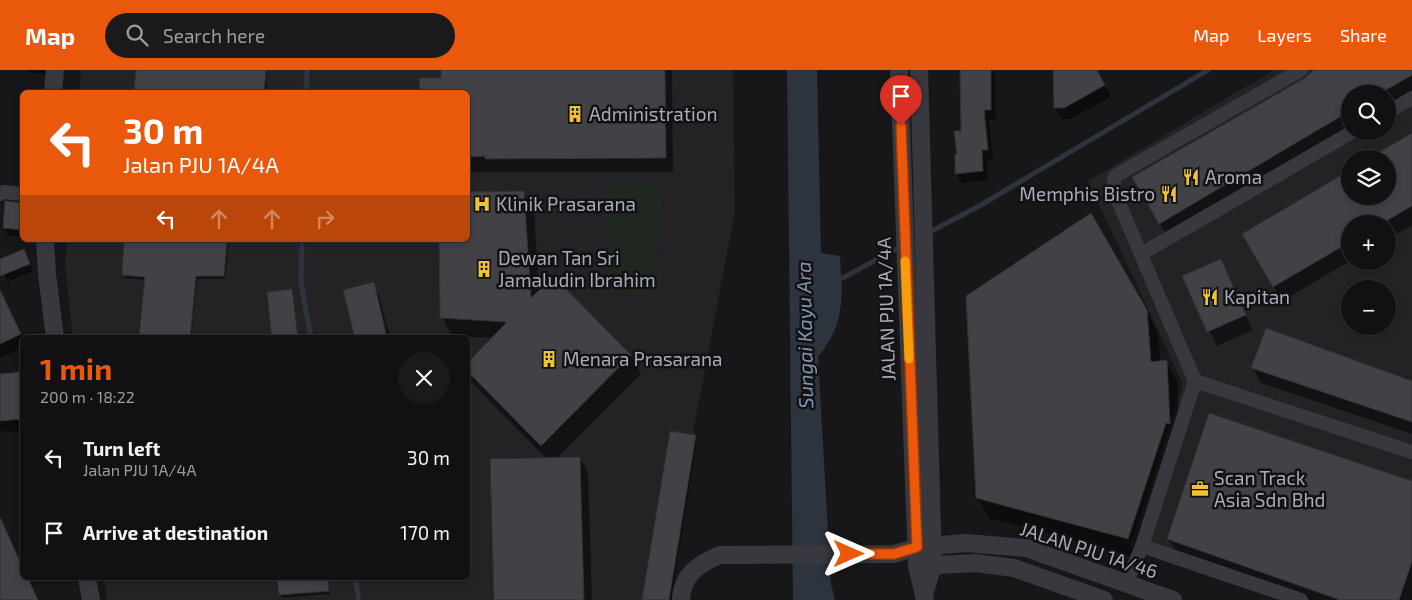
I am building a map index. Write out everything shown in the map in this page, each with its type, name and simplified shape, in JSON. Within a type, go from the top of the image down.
[{"type":"street","points":[[53,90],[55,70]]},
{"type":"street","name":"JALAN PJU 1A/4A","points":[[899,70],[905,260],[924,546]]},
{"type":"street","name":"JALAN PJU 1A/4A","points":[[919,70],[931,519],[924,546]]},
{"type":"street","points":[[1126,584],[1142,546],[1196,381],[1113,189],[1115,176],[1301,70]]},
{"type":"street","points":[[1396,107],[1412,98]]},
{"type":"street","points":[[1141,254],[1341,139]]},
{"type":"street","points":[[0,194],[20,194]]},
{"type":"street","points":[[45,242],[55,335]]},
{"type":"street","points":[[1196,381],[1412,452]]},
{"type":"street","points":[[931,519],[945,534],[960,544]]},
{"type":"street","name":"JALAN PJU 1A/46","points":[[890,554],[924,546],[960,544],[985,544],[1026,548],[1173,600]]},
{"type":"street","points":[[924,546],[925,596]]},
{"type":"street","points":[[1142,546],[1301,600]]},
{"type":"street","points":[[681,600],[681,591],[688,574],[706,561],[720,556],[890,554],[925,566],[975,563],[1014,568],[1104,600]]},
{"type":"street","points":[[87,580],[91,600]]},
{"type":"shaded area","points":[[81,70],[733,70],[735,211],[674,533],[666,600],[107,600],[104,580],[470,580],[470,335],[73,335],[65,264],[67,242],[470,242],[470,90],[79,90]]},
{"type":"shaded area","points":[[1274,70],[1412,70],[1412,600],[1284,600],[1130,548],[1183,384],[1088,181]]},
{"type":"shaded area","points":[[605,183],[651,183],[660,193],[664,205],[654,282],[644,294],[629,296],[599,267],[608,257]]},
{"type":"water","name":"Sungai Kayu Ara","points":[[787,70],[817,70],[821,253],[840,256],[841,298],[838,321],[834,332],[818,357],[831,584],[835,600],[793,600]]},
{"type":"building","points":[[136,70],[266,70],[264,90],[134,90]]},
{"type":"building","name":"Administration","points":[[441,70],[665,70],[666,158],[485,159],[485,156],[470,157],[470,90],[420,90],[419,78],[441,78]]},
{"type":"building","points":[[960,70],[991,70],[991,110],[984,110],[988,150],[982,150],[983,171],[955,174],[955,154],[957,154],[954,131],[961,131]]},
{"type":"building","points":[[1053,70],[1097,70],[1105,85],[1064,108],[1054,108]]},
{"type":"building","points":[[1314,70],[1412,70],[1412,75],[1395,85],[1341,85],[1341,116],[1159,224],[1132,177],[1305,78]]},
{"type":"building","points":[[1412,133],[1412,206],[1396,215],[1341,215],[1341,247],[1273,287],[1242,234],[1341,175],[1341,205],[1396,205],[1396,150],[1383,150]]},
{"type":"building","points":[[524,191],[531,298],[553,276],[631,355],[541,446],[470,374],[470,360],[507,322],[440,318],[439,242],[470,242],[470,192]]},
{"type":"building","points":[[5,201],[20,203],[20,230],[3,228]]},
{"type":"building","points":[[1091,213],[1147,310],[1151,362],[1167,360],[1170,424],[1166,423],[1128,539],[976,498],[966,296]]},
{"type":"building","points":[[124,242],[227,242],[224,276],[196,276],[190,335],[139,335],[145,277],[122,275]]},
{"type":"building","points":[[24,249],[30,264],[0,276],[0,259]]},
{"type":"building","points":[[1221,259],[1246,315],[1207,332],[1182,276]]},
{"type":"building","points":[[374,282],[386,335],[354,335],[343,290]]},
{"type":"building","points":[[292,289],[298,335],[272,335],[267,292]]},
{"type":"building","points":[[0,290],[21,334],[0,344]]},
{"type":"building","points":[[1266,328],[1412,381],[1412,422],[1251,368]]},
{"type":"building","points":[[20,372],[20,419],[0,421],[0,374]]},
{"type":"building","points":[[1209,413],[1412,481],[1412,561],[1399,600],[1340,600],[1167,539]]},
{"type":"building","points":[[670,431],[696,435],[669,600],[642,600]]},
{"type":"building","points":[[580,457],[584,600],[494,600],[490,459]]},
{"type":"building","points":[[0,517],[20,562],[20,580],[29,580],[38,600],[0,600]]},
{"type":"building","points":[[277,580],[328,580],[329,591],[279,595]]},
{"type":"waterway","points":[[306,90],[307,70]]},
{"type":"waterway","points":[[928,233],[981,205],[1208,70]]},
{"type":"waterway","points":[[302,242],[301,282],[310,335]]},
{"type":"waterway","points":[[837,281],[902,246]]},
{"type":"waterway","points":[[356,584],[359,600]]},
{"type":"slow traffic","points":[[905,261],[909,359]]},
{"type":"place","name":"Administration","points":[[575,114]]},
{"type":"place","name":"Aroma","points":[[1191,177]]},
{"type":"place","name":"Memphis Bistro","points":[[1169,194]]},
{"type":"place","name":"Klinik Prasarana","points":[[482,204]]},
{"type":"place","name":"Dewan Tan Sri Jamaludin Ibrahim","points":[[484,269]]},
{"type":"place","name":"Kapitan","points":[[1210,297]]},
{"type":"place","name":"Menara Prasarana","points":[[549,359]]},
{"type":"place","name":"Scan Track Asia Sdn Bhd","points":[[1200,489]]},
{"type":"route","points":[[849,554],[894,554],[917,547],[901,126]]}]
